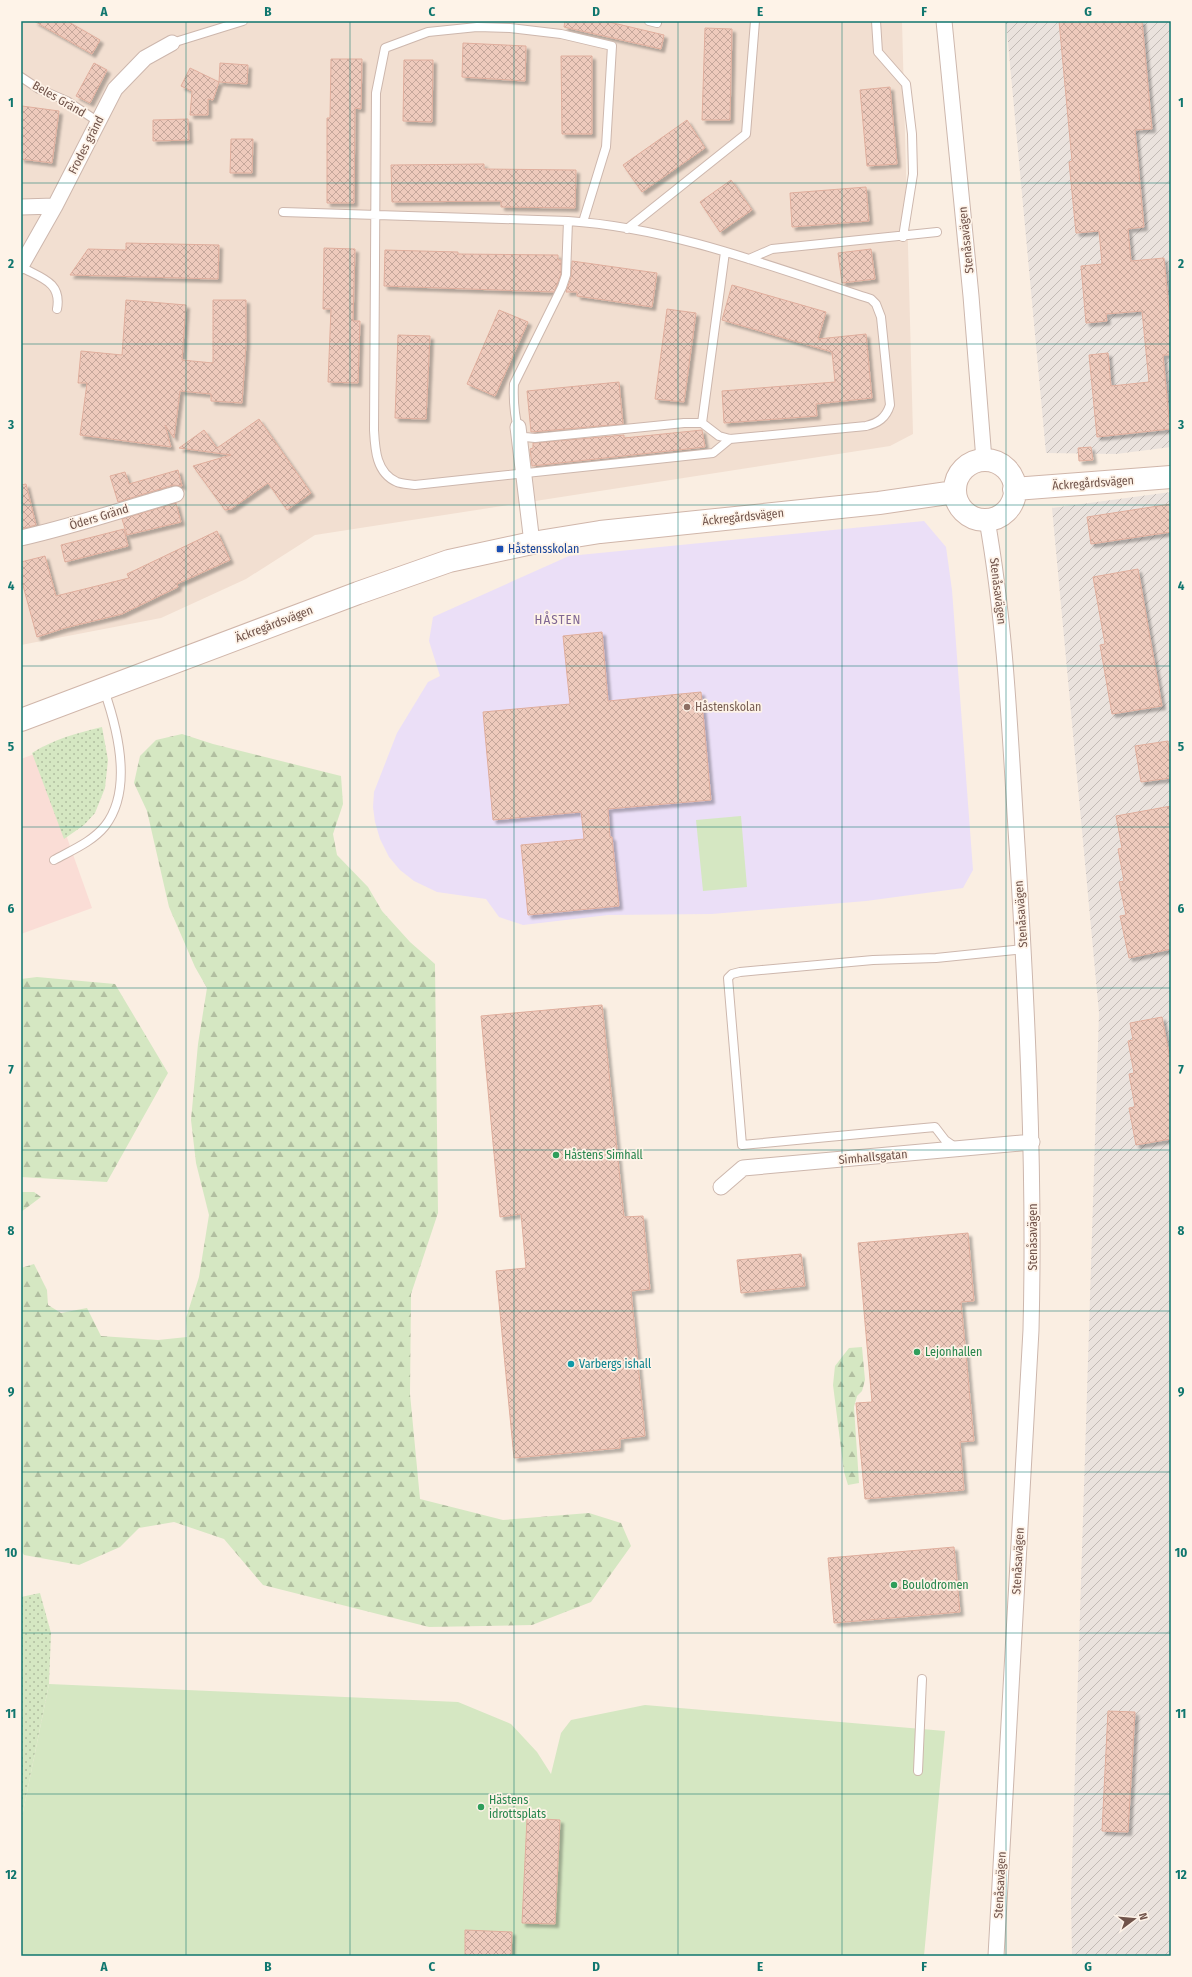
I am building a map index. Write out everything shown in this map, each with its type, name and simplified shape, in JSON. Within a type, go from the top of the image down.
[{"type":"street","name":"Stenåsavägen","points":[[944,21],[971,296],[984,460]]},
{"type":"street","name":"Frodes gränd","points":[[21,266],[55,206],[97,121],[115,89],[145,58],[172,43]]},
{"type":"street","points":[[21,207],[55,206]]},
{"type":"street","points":[[518,427],[522,475],[532,543]]},
{"type":"street","points":[[984,460],[997,463],[1007,470],[1011,476],[1014,489],[1012,502],[1005,512],[1000,516],[987,520],[976,519],[965,513],[958,504],[955,492],[956,480],[962,470],[972,463],[984,460]]},
{"type":"street","name":"Äckregårdsvägen","points":[[1014,489],[1171,477]]},
{"type":"street","name":"Äckregårdsvägen","points":[[21,720],[412,573],[449,561],[532,543],[608,531],[879,504],[955,492]]},
{"type":"street","name":"Öders Gränd","points":[[21,538],[102,518],[176,494]]},
{"type":"street","name":"Stenåsavägen","points":[[987,520],[1000,605],[1006,675],[1024,949],[1034,1229],[1032,1330],[996,1956]]},
{"type":"street","name":"Simhallsgatan","points":[[721,1188],[743,1168],[1032,1142]]},
{"type":"lane","points":[[172,43],[243,21]]},
{"type":"lane","points":[[627,229],[746,134],[755,21]]},
{"type":"lane","points":[[876,21],[878,52],[887,60],[906,84],[907,91],[912,134],[913,174],[903,237]]},
{"type":"lane","points":[[583,222],[606,146],[612,46],[561,34],[510,28],[477,27],[428,32],[385,48],[376,93],[374,214],[375,454],[384,471],[396,482],[416,485],[522,475],[713,453],[730,439]]},
{"type":"lane","name":"Beles Gränd","points":[[21,77],[39,89],[67,101],[97,121]]},
{"type":"lane","points":[[283,212],[374,214],[568,221],[583,222],[669,236],[749,259],[871,299],[876,304],[881,317],[890,405],[883,418],[877,423],[866,426],[730,439],[719,436],[702,423],[684,423],[535,438],[525,437],[520,434],[513,396],[514,384],[562,288],[566,275],[568,221]]},
{"type":"lane","points":[[749,259],[772,249],[903,237],[937,232]]},
{"type":"lane","points":[[702,423],[725,252]]},
{"type":"lane","points":[[21,266],[46,281],[57,290],[57,309]]},
{"type":"lane","points":[[54,860],[92,838],[105,826],[116,808],[120,792],[119,755],[113,719],[104,689]]},
{"type":"lane","points":[[960,1149],[945,1140],[935,1127],[742,1145],[728,978],[732,974],[740,972],[873,960],[936,958],[1024,949]]},
{"type":"lane","points":[[918,1771],[922,1679]]},
{"type":"shaded area","points":[[21,21],[902,21],[913,434],[890,446],[315,535],[246,579],[161,618],[21,645]]},
{"type":"shaded area","points":[[1006,21],[1171,21],[1171,447],[1116,454],[1046,453]]},
{"type":"shaded area","points":[[1171,492],[1171,1956],[1072,1956],[1071,1898],[1099,1013],[1052,508]]},
{"type":"shaded area","name":"Håstenskolan","points":[[924,521],[946,547],[952,590],[973,870],[963,888],[866,901],[712,914],[608,915],[523,925],[499,917],[486,899],[437,892],[414,881],[400,870],[389,857],[380,839],[375,822],[373,807],[374,792],[397,733],[428,682],[440,676],[429,641],[433,617],[569,556]]},
{"type":"shaded area","points":[[37,753],[92,908],[21,934],[21,759]]},
{"type":"green space","points":[[102,727],[108,760],[105,788],[95,813],[84,825],[64,839],[32,753],[57,740]]},
{"type":"green space","points":[[182,734],[213,744],[341,776],[343,804],[333,834],[337,855],[368,887],[382,911],[410,942],[435,964],[438,1213],[411,1294],[410,1394],[420,1499],[503,1520],[589,1513],[621,1523],[631,1546],[591,1602],[532,1625],[429,1627],[263,1585],[224,1539],[174,1522],[139,1528],[120,1547],[79,1565],[24,1555],[21,1550],[21,1268],[34,1264],[47,1290],[48,1305],[61,1313],[87,1308],[101,1336],[158,1340],[187,1337],[186,1318],[199,1277],[209,1215],[196,1163],[191,1120],[198,1044],[207,988],[195,967],[169,907],[147,811],[134,783],[140,756],[156,740]]},
{"type":"green space","points":[[741,816],[747,887],[703,891],[696,820]]},
{"type":"green space","points":[[37,977],[115,984],[168,1073],[107,1182],[21,1177],[21,979]]},
{"type":"green space","points":[[21,1192],[34,1192],[41,1197],[21,1212]]},
{"type":"green space","points":[[862,1347],[865,1380],[862,1391],[857,1396],[854,1407],[859,1483],[848,1485],[844,1472],[833,1385],[835,1366],[849,1348]]},
{"type":"green space","points":[[40,1593],[51,1633],[49,1684],[21,1822],[21,1597]]},
{"type":"green space","name":"Hästens idrottsplats","points":[[49,1684],[458,1702],[511,1724],[537,1752],[551,1774],[561,1733],[571,1720],[645,1705],[945,1731],[924,1956],[21,1956],[21,1822]]},
{"type":"building","points":[[34,21],[67,21],[100,40],[92,54]]},
{"type":"building","points":[[565,21],[605,21],[664,35],[661,49],[564,27]]},
{"type":"building","points":[[1059,21],[1142,21],[1152,129],[1135,130],[1144,227],[1128,229],[1131,261],[1164,258],[1171,332],[1171,355],[1163,355],[1170,429],[1097,437],[1089,355],[1108,353],[1111,386],[1149,382],[1142,311],[1106,314],[1107,321],[1086,323],[1081,266],[1102,264],[1099,231],[1076,233],[1069,162],[1072,161]]},
{"type":"building","points":[[705,28],[732,29],[730,120],[702,120]]},
{"type":"building","points":[[463,43],[526,46],[525,81],[462,77]]},
{"type":"building","points":[[561,56],[592,56],[592,134],[562,134]]},
{"type":"building","points":[[331,59],[362,59],[361,109],[355,108],[354,203],[327,203],[327,118],[330,118]]},
{"type":"building","points":[[404,60],[433,60],[432,122],[403,121]]},
{"type":"building","points":[[94,63],[107,70],[90,103],[76,96]]},
{"type":"building","points":[[220,63],[248,65],[247,84],[219,82]]},
{"type":"building","points":[[190,68],[219,82],[213,100],[208,99],[208,115],[190,115],[192,91],[181,86]]},
{"type":"building","points":[[890,87],[897,164],[867,166],[860,90]]},
{"type":"building","points":[[22,106],[59,111],[52,163],[21,159]]},
{"type":"building","points":[[188,119],[189,140],[153,141],[153,120]]},
{"type":"building","points":[[687,120],[705,148],[642,192],[623,165]]},
{"type":"building","points":[[231,139],[253,139],[252,173],[230,173]]},
{"type":"building","points":[[484,164],[484,169],[576,170],[575,208],[501,207],[501,201],[392,202],[391,165]]},
{"type":"building","points":[[731,180],[752,210],[720,232],[700,202]]},
{"type":"building","points":[[866,187],[869,221],[792,227],[790,193]]},
{"type":"building","points":[[126,243],[219,245],[218,279],[70,275],[88,249],[126,250]]},
{"type":"building","points":[[324,248],[355,249],[353,321],[360,321],[358,383],[328,382],[331,309],[323,309]]},
{"type":"building","points":[[871,249],[875,279],[842,283],[838,253]]},
{"type":"building","points":[[385,250],[458,252],[458,254],[558,255],[558,260],[561,260],[561,274],[554,292],[384,286]]},
{"type":"building","points":[[572,261],[657,273],[652,307],[577,296],[577,292],[566,292],[571,277]]},
{"type":"building","points":[[732,285],[826,312],[818,339],[866,334],[872,398],[816,404],[817,416],[724,423],[722,391],[835,382],[832,352],[722,320]]},
{"type":"building","points":[[126,300],[186,305],[182,360],[213,363],[213,300],[246,300],[246,344],[242,403],[211,401],[211,394],[180,391],[174,438],[165,425],[171,447],[80,435],[87,383],[78,383],[81,351],[122,355]]},
{"type":"building","points":[[667,309],[696,313],[684,402],[655,399]]},
{"type":"building","points":[[499,310],[528,322],[495,396],[467,384]]},
{"type":"building","points":[[398,335],[430,336],[426,419],[395,418]]},
{"type":"building","points":[[619,382],[623,424],[531,432],[527,391]]},
{"type":"building","points":[[259,419],[311,493],[287,510],[268,483],[231,509],[225,510],[193,466],[231,455],[179,448],[204,430],[217,448]]},
{"type":"building","points":[[702,430],[705,447],[532,466],[530,449],[533,448],[533,443],[624,435],[624,438]]},
{"type":"building","points":[[1091,447],[1093,460],[1079,461],[1078,448]]},
{"type":"building","points":[[178,470],[182,486],[173,485],[118,502],[110,476],[125,472],[129,484]]},
{"type":"building","points":[[26,484],[36,525],[21,529],[21,485]]},
{"type":"building","points":[[176,503],[181,522],[127,535],[122,519]]},
{"type":"building","points":[[1171,504],[1171,532],[1091,544],[1087,517]]},
{"type":"building","points":[[124,529],[128,546],[65,562],[61,545]]},
{"type":"building","points":[[217,531],[230,560],[177,584],[178,587],[122,614],[65,628],[37,637],[21,578],[21,562],[45,556],[56,596],[129,578],[127,574]]},
{"type":"building","points":[[1138,569],[1162,706],[1112,714],[1100,645],[1105,644],[1093,577]]},
{"type":"building","points":[[602,632],[608,701],[701,692],[711,800],[608,809],[619,906],[528,915],[521,845],[584,839],[581,812],[493,820],[483,712],[570,704],[563,636]]},
{"type":"building","points":[[1168,741],[1171,778],[1141,782],[1135,746]]},
{"type":"building","points":[[1171,806],[1171,949],[1129,958],[1120,916],[1126,915],[1119,882],[1124,881],[1118,849],[1122,848],[1116,816]]},
{"type":"building","points":[[602,1005],[624,1217],[643,1216],[650,1289],[631,1291],[645,1436],[620,1439],[620,1448],[514,1458],[496,1271],[526,1268],[521,1214],[500,1217],[481,1016]]},
{"type":"building","points":[[1162,1017],[1171,1065],[1171,1139],[1136,1145],[1129,1108],[1135,1107],[1129,1074],[1134,1073],[1128,1041],[1133,1040],[1130,1023]]},
{"type":"building","name":"Lejonhallen","points":[[968,1233],[974,1301],[961,1302],[974,1441],[960,1442],[964,1490],[865,1499],[856,1403],[872,1402],[858,1243]]},
{"type":"building","points":[[801,1254],[805,1286],[741,1293],[737,1260]]},
{"type":"building","name":"Boulodromen","points":[[954,1547],[960,1612],[834,1623],[828,1558]]},
{"type":"building","points":[[1108,1711],[1135,1712],[1128,1832],[1102,1831]]},
{"type":"building","points":[[527,1818],[560,1820],[555,1924],[522,1923]]},
{"type":"building","points":[[465,1930],[512,1932],[511,1956],[465,1956]]},
{"type":"place","name":"Håstensskolan","points":[[500,549]]},
{"type":"place","name":"Håstenskolan","points":[[687,707]]},
{"type":"place","name":"Håstens Simhall","points":[[556,1155]]},
{"type":"place","name":"Lejonhallen","points":[[917,1352]]},
{"type":"place","name":"Varbergs ishall","points":[[571,1364]]},
{"type":"place","name":"Boulodromen","points":[[894,1585]]},
{"type":"place","name":"Hästens idrottsplats","points":[[481,1807]]},
{"type":"district","name":"HÅSTEN","points":[[558,619]]}]
